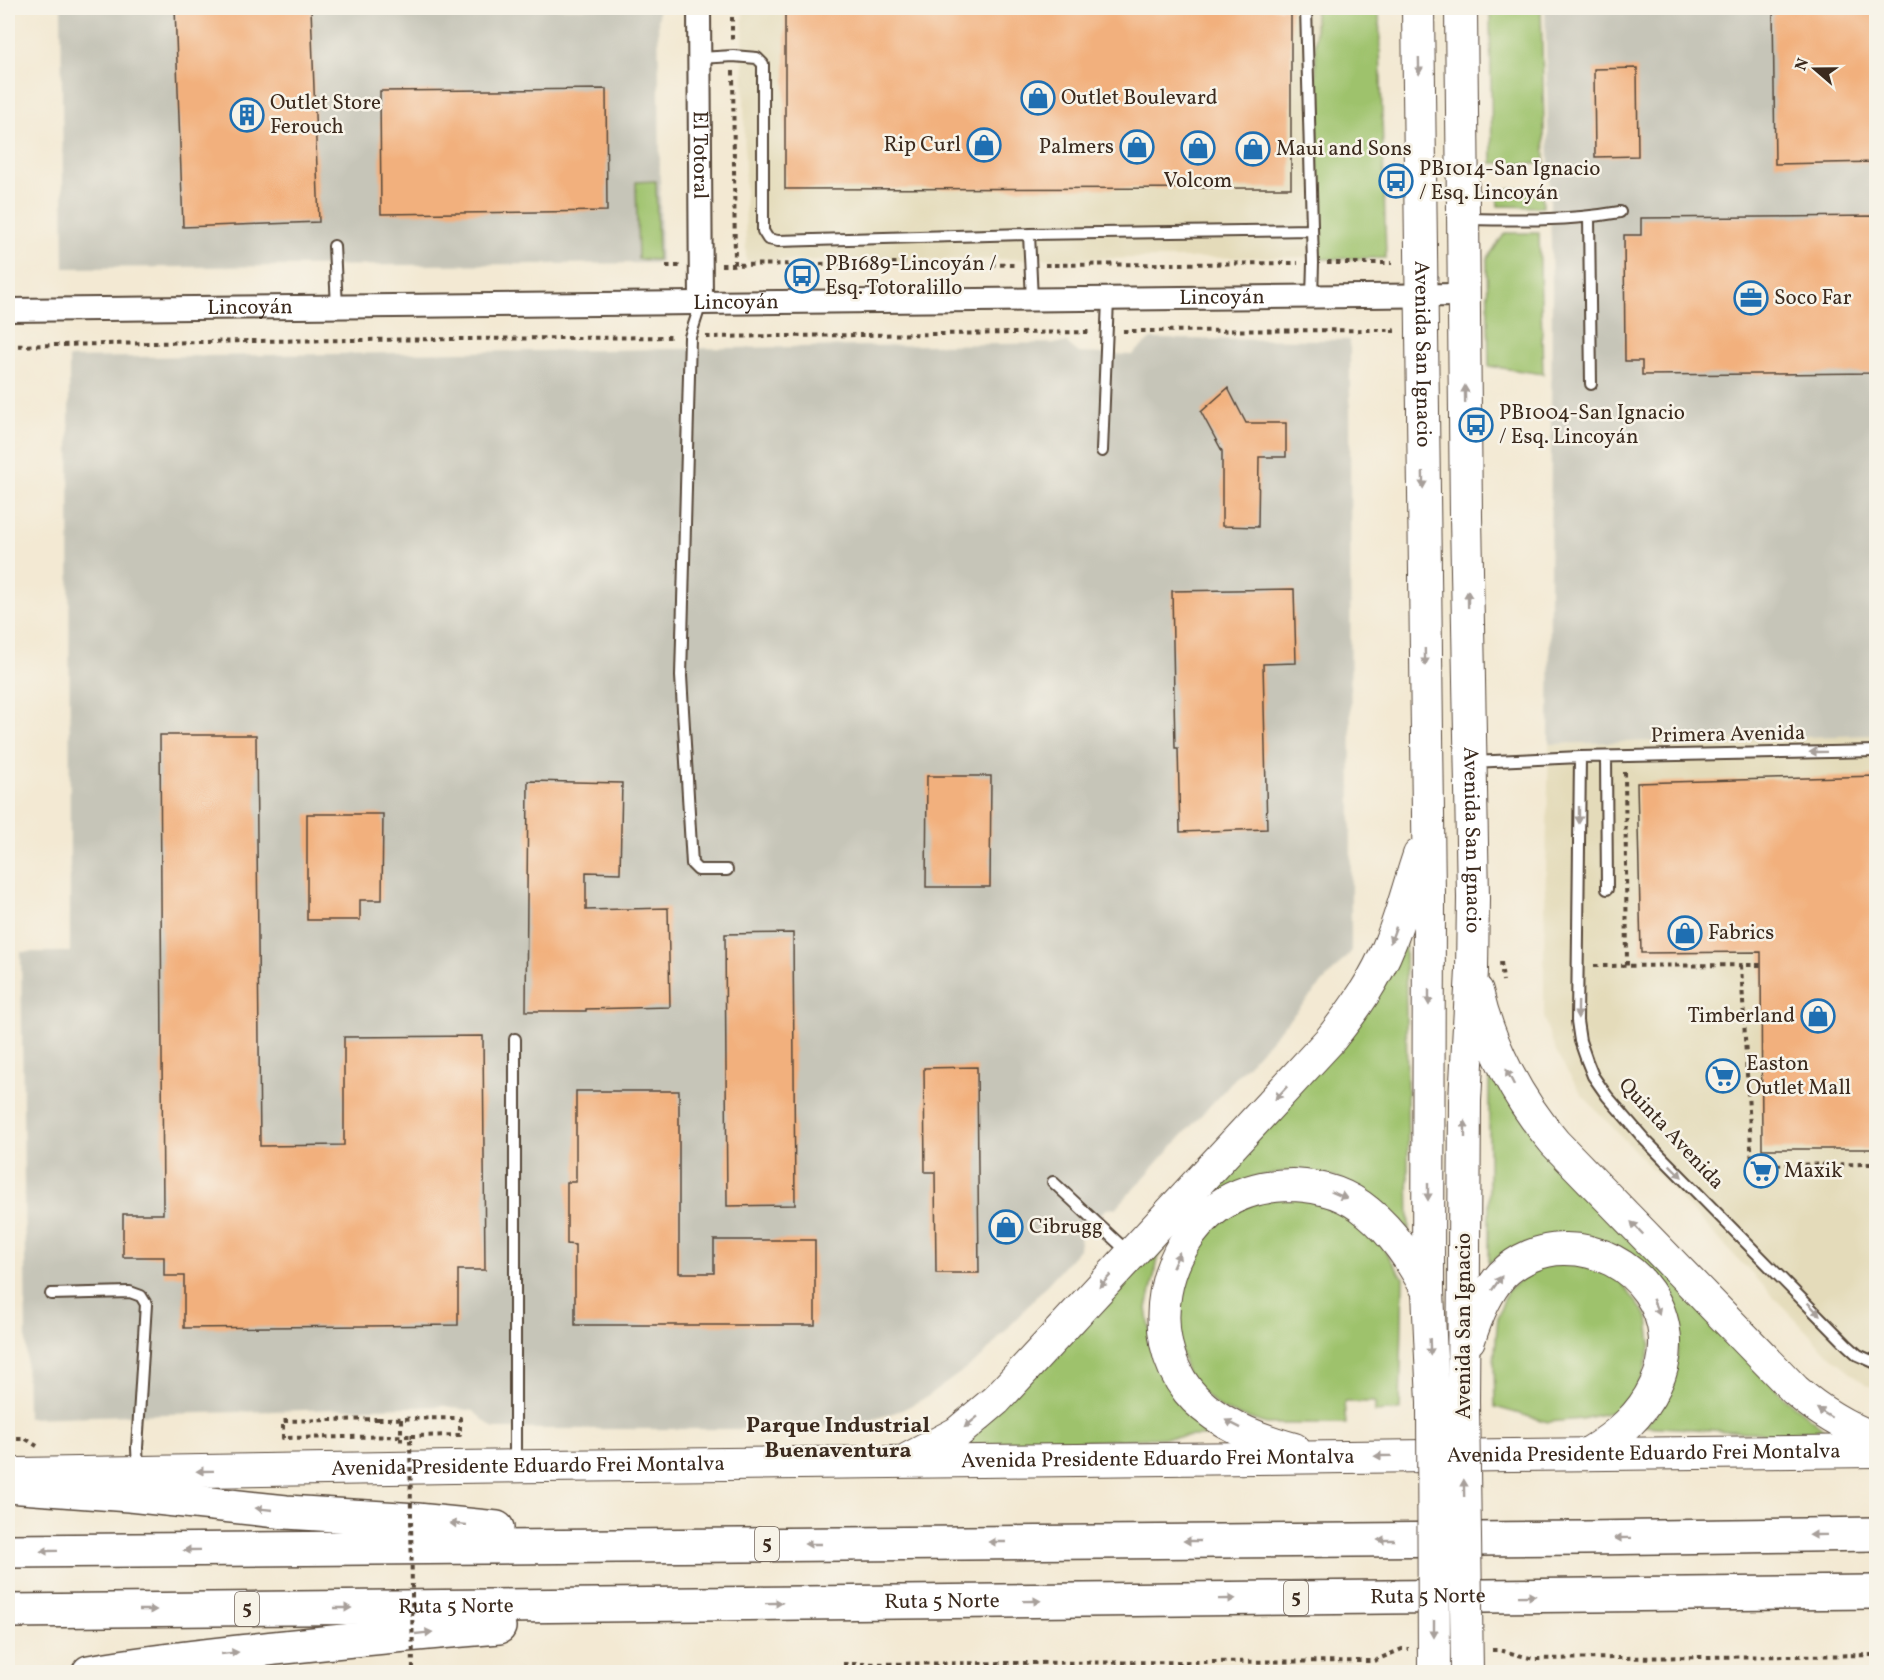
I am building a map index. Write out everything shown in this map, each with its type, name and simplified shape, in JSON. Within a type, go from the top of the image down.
[{"type":"highway","points":[[8,1486],[129,1495],[286,1512],[428,1521],[663,1545]]},
{"type":"highway","name":"5","points":[[8,1551],[1876,1534]]},
{"type":"highway","name":"Ruta 5 Norte","points":[[8,1611],[1876,1592]]},
{"type":"highway","points":[[89,1672],[212,1654],[563,1622],[715,1604]]},
{"type":"main road","name":"Avenida San Ignacio","points":[[1418,8],[1429,896],[1428,1291],[1432,1402],[1434,1672]]},
{"type":"main road","name":"Avenida San Ignacio","points":[[1461,8],[1473,898],[1472,970],[1465,1101],[1463,1402],[1467,1672]]},
{"type":"main road","points":[[1420,128],[1431,135],[1445,138],[1462,130]]},
{"type":"main road","points":[[902,1462],[923,1453],[957,1433],[989,1406],[1302,1071],[1348,1018],[1364,995],[1390,944],[1428,831]]},
{"type":"main road","points":[[1429,896],[1437,904],[1449,908],[1460,907],[1473,898]]},
{"type":"main road","points":[[1472,970],[1479,998],[1502,1060],[1525,1104],[1555,1143],[1795,1390],[1824,1413],[1876,1439]]},
{"type":"main road","points":[[1328,1456],[1282,1445],[1230,1423],[1201,1405],[1179,1378],[1166,1346],[1164,1311],[1169,1277],[1183,1245],[1206,1217],[1220,1205],[1236,1196],[1270,1186],[1322,1188],[1354,1202],[1380,1223],[1413,1263],[1428,1291]]},
{"type":"main road","points":[[1464,1355],[1473,1328],[1494,1286],[1503,1275],[1528,1257],[1558,1249],[1586,1250],[1601,1254],[1627,1268],[1648,1291],[1659,1316],[1664,1340],[1662,1368],[1656,1384],[1636,1415],[1622,1430],[1589,1453]]},
{"type":"main road","name":"Avenida Presidente Eduardo Frei Montalva","points":[[8,1474],[1876,1451]]},
{"type":"street","name":"El Totoral","points":[[699,8],[701,303]]},
{"type":"street","name":"Lincoyán","points":[[8,310],[1464,295]]},
{"type":"lane","points":[[1306,8],[1312,297]]},
{"type":"lane","points":[[700,58],[733,56],[757,58],[763,64],[763,231],[768,239],[778,241],[1029,234],[1312,230]]},
{"type":"lane","points":[[1463,219],[1556,220],[1590,218],[1620,212]]},
{"type":"lane","points":[[1590,218],[1590,384]]},
{"type":"lane","points":[[1029,234],[1032,300]]},
{"type":"lane","points":[[334,246],[337,307]]},
{"type":"lane","points":[[1102,450],[1108,299]]},
{"type":"lane","points":[[701,303],[690,337],[681,676],[692,864],[698,870],[727,870]]},
{"type":"lane","name":"Primera Avenida","points":[[1471,762],[1580,757],[1876,751]]},
{"type":"lane","name":"Quinta Avenida","points":[[1580,757],[1577,1022],[1580,1041],[1593,1076],[1645,1140],[1847,1345],[1858,1355],[1876,1363]]},
{"type":"lane","points":[[1606,757],[1606,890]]},
{"type":"lane","points":[[515,1039],[515,1467]]},
{"type":"lane","points":[[1053,1182],[1130,1254]]},
{"type":"lane","points":[[51,1294],[130,1292],[141,1296],[146,1304],[137,1448],[138,1472]]},
{"type":"path","points":[[732,8],[735,265]]},
{"type":"path","points":[[1625,756],[1627,966]]},
{"type":"path","points":[[1578,966],[1761,964]]},
{"type":"path","points":[[1741,965],[1752,1165],[1876,1164]]},
{"type":"path","points":[[1747,1064],[1762,1063]]},
{"type":"path","points":[[459,1418],[460,1435],[283,1438],[283,1421],[401,1419],[459,1418]]},
{"type":"path","points":[[401,1419],[401,1448]]},
{"type":"path","points":[[410,1436],[413,1672]]},
{"type":"path","points":[[8,1439],[26,1439]]},
{"type":"path","points":[[843,1664],[1374,1661],[1402,1649],[1413,1649]]},
{"type":"path","points":[[1488,1650],[1499,1650],[1534,1659],[1876,1656]]},
{"type":"shaded area","points":[[61,8],[658,8],[661,263],[64,268]]},
{"type":"shaded area","name":"Outlet Boulevard","points":[[743,8],[1339,8],[1342,257],[746,261]]},
{"type":"shaded area","points":[[1545,8],[1876,8],[1876,735],[1549,744],[1552,285]]},
{"type":"shaded area","points":[[1151,339],[1350,340],[1351,952],[1116,1208],[1106,1209],[1081,1233],[1079,1249],[982,1357],[927,1397],[902,1410],[860,1424],[789,1429],[494,1429],[473,1411],[444,1406],[27,1418],[21,952],[70,952],[69,358],[1067,343],[1079,353],[1132,355]]},
{"type":"shaded area","name":"Easton Outlet Mall","points":[[1876,735],[1876,1386],[1868,1386],[1827,1353],[1582,1095],[1558,1057],[1544,1020],[1544,951],[1549,744]]},
{"type":"green space","points":[[1315,8],[1379,8],[1386,258],[1319,259]]},
{"type":"green space","points":[[1490,8],[1541,8],[1545,164],[1492,163]]},
{"type":"green space","points":[[656,181],[658,260],[638,259],[636,182]]},
{"type":"green space","points":[[1542,188],[1543,207],[1498,206],[1497,189]]},
{"type":"green space","points":[[1505,233],[1539,233],[1543,374],[1489,366],[1487,259]]},
{"type":"green space","points":[[1405,938],[1409,1231],[1387,1206],[1339,1178],[1298,1169],[1255,1177],[1187,1216],[1159,1255],[1147,1308],[1153,1352],[1177,1399],[1216,1435],[953,1448]]},
{"type":"green space","points":[[1494,1078],[1785,1398],[1834,1437],[1642,1426],[1656,1414],[1674,1380],[1679,1337],[1673,1304],[1654,1277],[1526,1244],[1489,1263],[1489,1079]]},
{"type":"green space","points":[[1300,1194],[1331,1202],[1366,1223],[1403,1278],[1400,1410],[1375,1412],[1375,1402],[1344,1402],[1346,1424],[1266,1424],[1223,1410],[1189,1381],[1171,1315],[1176,1284],[1218,1220],[1255,1201]]},
{"type":"green space","points":[[1567,1260],[1596,1267],[1620,1281],[1648,1317],[1651,1345],[1643,1375],[1634,1393],[1615,1411],[1582,1419],[1548,1422],[1495,1407],[1494,1362],[1498,1316],[1507,1291],[1537,1267]]},
{"type":"building","name":"Outlet Store Ferouch","points":[[175,8],[311,8],[319,222],[183,227]]},
{"type":"building","name":"Outlet Boulevard","points":[[785,8],[1291,8],[1291,188],[785,189]]},
{"type":"building","points":[[1773,8],[1876,8],[1876,162],[1775,164]]},
{"type":"building","points":[[1637,68],[1638,156],[1595,157],[1594,69]]},
{"type":"building","points":[[606,89],[607,211],[381,214],[380,91]]},
{"type":"building","name":"Soco Far","points":[[1876,216],[1876,373],[1642,375],[1642,361],[1625,361],[1624,235],[1641,235],[1641,218]]},
{"type":"building","points":[[1228,388],[1246,423],[1286,423],[1286,457],[1259,457],[1258,527],[1222,526],[1222,451],[1201,412]]},
{"type":"building","points":[[1294,589],[1296,663],[1263,664],[1267,829],[1180,832],[1178,748],[1175,748],[1172,591]]},
{"type":"building","points":[[160,735],[256,735],[260,1146],[344,1145],[344,1037],[483,1036],[485,1270],[458,1270],[458,1325],[184,1328],[184,1276],[164,1276],[164,1257],[123,1257],[123,1214],[163,1214]]},
{"type":"building","points":[[927,776],[991,776],[990,887],[926,887]]},
{"type":"building","points":[[1876,776],[1876,1149],[1762,1149],[1761,952],[1641,953],[1637,783]]},
{"type":"building","points":[[528,781],[622,783],[620,873],[586,872],[586,910],[668,908],[670,1007],[526,1011]]},
{"type":"building","points":[[307,814],[383,814],[382,900],[360,900],[360,920],[307,920]]},
{"type":"building","points":[[793,933],[795,1205],[727,1206],[725,934]]},
{"type":"building","points":[[977,1067],[979,1273],[936,1273],[935,1172],[925,1172],[924,1068]]},
{"type":"building","points":[[576,1091],[679,1091],[679,1273],[714,1273],[714,1240],[815,1240],[815,1325],[575,1325],[575,1245],[567,1244],[567,1182],[576,1182]]},
{"type":"place","name":"Outlet Boulevard","points":[[1038,98]]},
{"type":"place","name":"Outlet Store Ferouch","points":[[247,115]]},
{"type":"place","name":"Rip Curl","points":[[984,145]]},
{"type":"place","name":"Palmers","points":[[1137,147]]},
{"type":"place","name":"Volcom","points":[[1198,148]]},
{"type":"place","name":"Maui and Sons","points":[[1253,149]]},
{"type":"place","name":"PB1014-San Ignacio / Esq. Lincoyán","points":[[1396,181]]},
{"type":"place","name":"PB1689-Lincoyán / Esq. Totoralillo","points":[[802,276]]},
{"type":"place","name":"Soco Far","points":[[1751,298]]},
{"type":"place","name":"PB1004-San Ignacio / Esq. Lincoyán","points":[[1476,425]]},
{"type":"place","name":"Fabrics","points":[[1685,933]]},
{"type":"place","name":"Timberland","points":[[1818,1016]]},
{"type":"place","name":"Easton Outlet Mall","points":[[1723,1076]]},
{"type":"place","name":"Maxik","points":[[1761,1171]]},
{"type":"place","name":"Cibrugg","points":[[1006,1227]]},
{"type":"district","name":"Parque Industrial Buenaventura","points":[[838,1438]]}]
